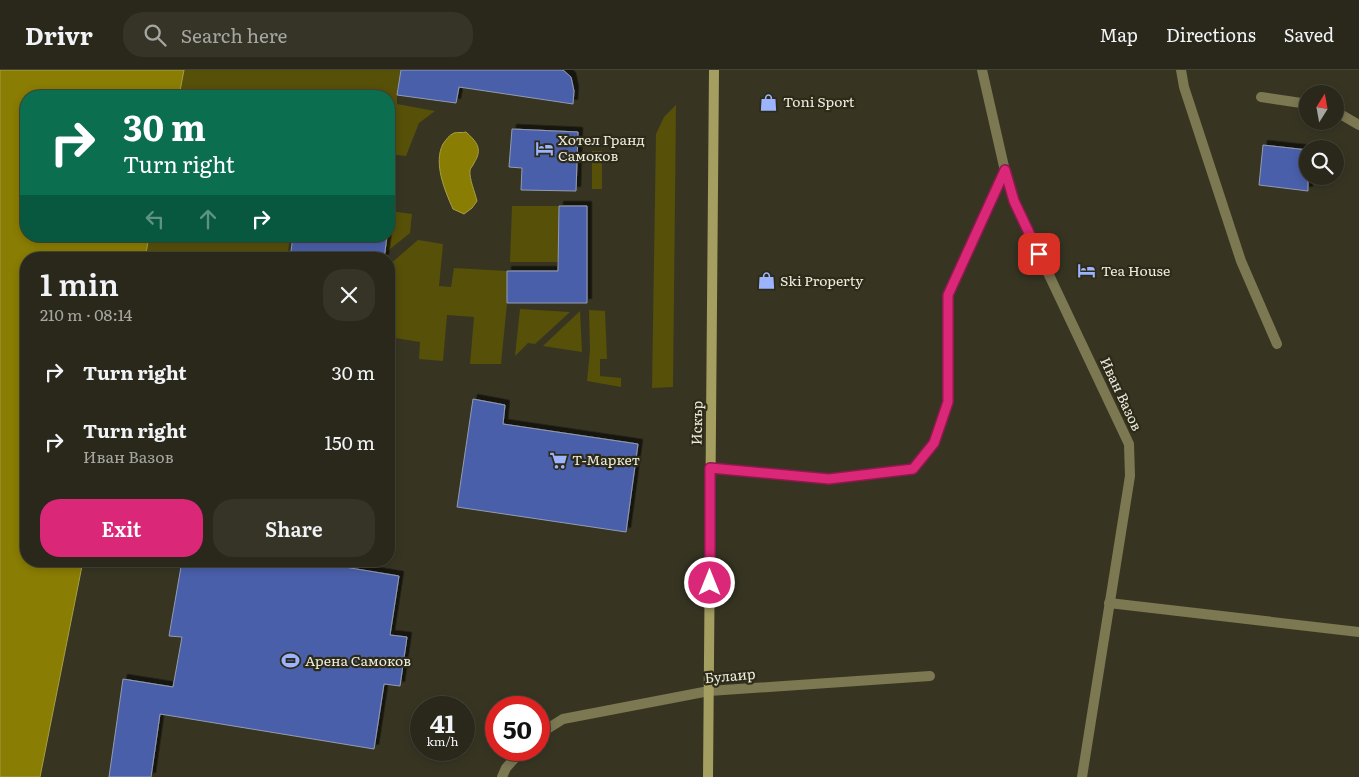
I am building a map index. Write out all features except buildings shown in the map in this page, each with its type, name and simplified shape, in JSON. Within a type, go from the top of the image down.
[{"type":"main road","name":"Искър","points":[[708,777],[714,70]]},
{"type":"street","name":"Иван Вазов","points":[[982,70],[1014,201],[1129,444],[1130,476],[1082,777]]},
{"type":"street","points":[[1181,70],[1184,87],[1241,261],[1277,344]]},
{"type":"street","points":[[1261,97],[1299,103]]},
{"type":"street","points":[[1344,116],[1359,125]]},
{"type":"street","points":[[710,468],[829,479],[913,469],[934,443],[948,402],[948,295],[1005,170]]},
{"type":"street","points":[[1109,603],[1359,632]]},
{"type":"street","name":"Булаир","points":[[550,727],[563,719],[709,691],[930,676]]},
{"type":"street","points":[[502,777],[512,761]]},
{"type":"shaded area","points":[[0,70],[184,70],[180,90],[20,90],[20,242],[148,242],[146,252],[20,252],[20,567],[82,567],[40,777],[0,777]]},
{"type":"shaded area","points":[[184,70],[401,70],[397,104],[435,111],[419,123],[406,156],[395,155],[395,90],[180,90]]},
{"type":"shaded area","points":[[676,105],[673,387],[652,388],[656,134],[664,117]]},
{"type":"shaded area","points":[[466,132],[478,146],[477,158],[470,170],[477,201],[464,214],[453,209],[441,177],[439,160],[443,144],[449,136],[454,133]]},
{"type":"shaded area","points":[[592,151],[602,151],[602,189],[592,189]]},
{"type":"shaded area","points":[[512,206],[559,206],[558,262],[510,262]]},
{"type":"shaded area","points":[[395,212],[412,214],[410,233],[385,252],[386,242],[395,242]]},
{"type":"shaded area","points":[[418,240],[443,244],[439,286],[451,287],[454,268],[507,271],[507,303],[501,364],[470,364],[474,317],[447,315],[443,361],[419,359],[420,342],[395,338],[395,260]]},
{"type":"shaded area","points":[[148,242],[289,242],[288,252],[146,252]]},
{"type":"shaded area","points":[[520,309],[570,312],[535,344],[528,343],[515,356]]},
{"type":"shaded area","points":[[589,310],[605,311],[607,359],[600,359],[600,376],[621,378],[621,387],[587,381],[590,351]]},
{"type":"shaded area","points":[[580,311],[582,352],[543,346]]},
{"type":"place","name":"Toni Sport","points":[[769,102]]},
{"type":"place","name":"Хотел Гранд Самоков","points":[[544,148]]},
{"type":"place","name":"Tea House","points":[[1087,271]]},
{"type":"place","name":"Ski Property","points":[[766,281]]},
{"type":"place","name":"Т-Маркет","points":[[558,460]]},
{"type":"place","name":"Арена Самоков","points":[[291,661]]},
{"type":"route","points":[[710,583],[710,468],[829,479],[913,469],[934,443],[948,402],[948,295],[1005,170],[1014,201],[1039,254]]}]
